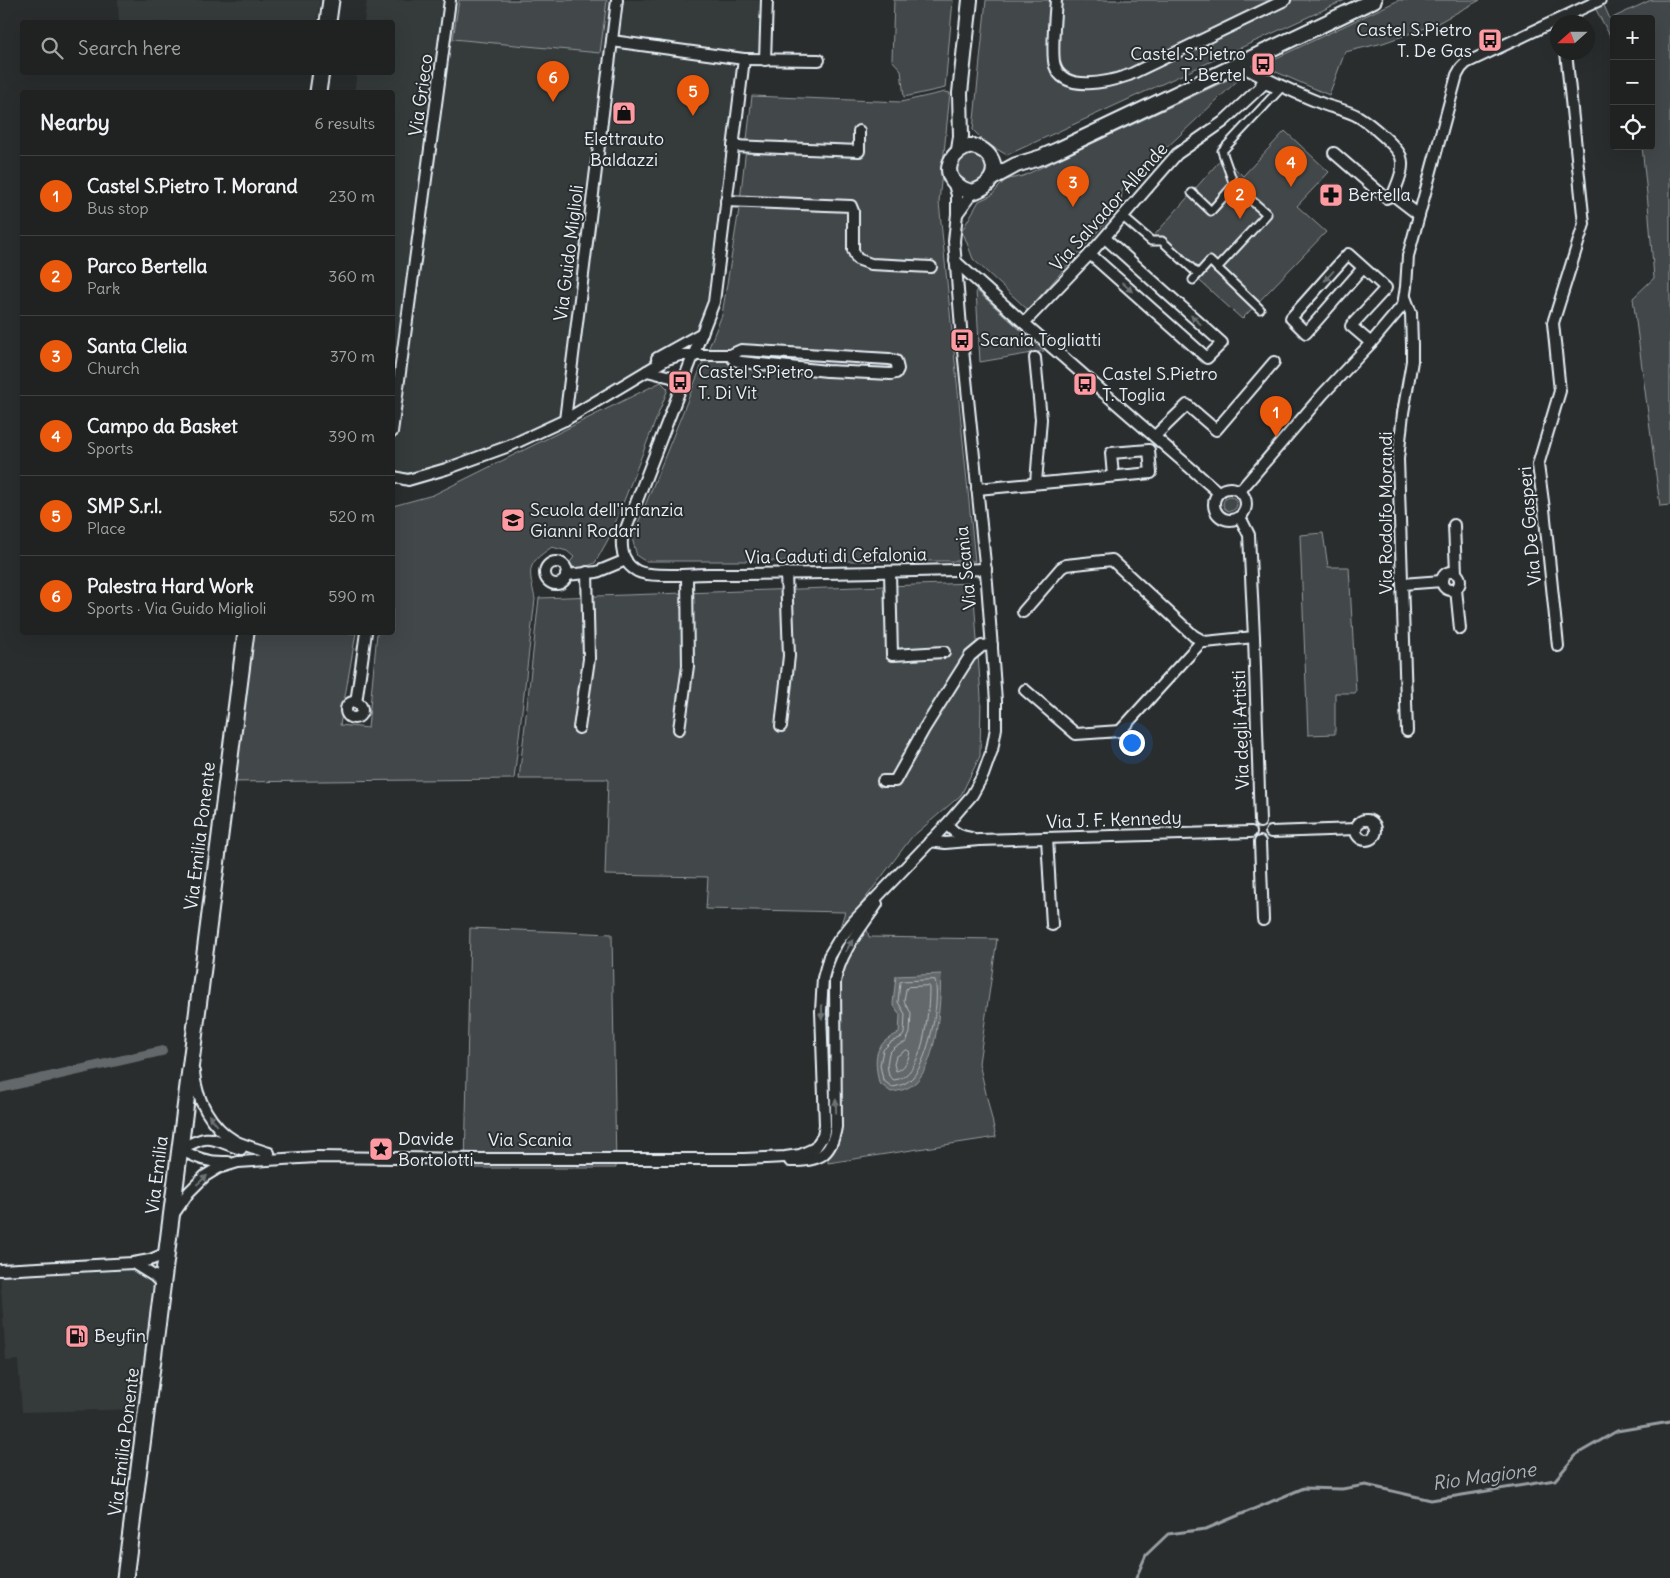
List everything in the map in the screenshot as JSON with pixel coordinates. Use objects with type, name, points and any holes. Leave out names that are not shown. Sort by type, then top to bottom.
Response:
[{"type":"main road","points":[[328,20],[331,0]]},
{"type":"main road","name":"Via Scania","points":[[952,178],[951,160],[959,150],[961,136],[961,84],[970,0]]},
{"type":"main road","points":[[952,178],[960,187],[974,192],[984,188],[992,178],[1016,165],[1042,157],[1374,0]]},
{"type":"main road","points":[[318,90],[321,75]]},
{"type":"main road","points":[[960,117],[993,163],[992,178]]},
{"type":"main road","points":[[959,150],[972,146],[1016,165]]},
{"type":"main road","name":"Via Emilia Ponente","points":[[192,1045],[246,635]]},
{"type":"main road","name":"Via Emilia","points":[[160,1311],[192,1045]]},
{"type":"main road","name":"Via Emilia Ponente","points":[[125,1578],[160,1311]]},
{"type":"street","name":"Via Grieco","points":[[395,410],[450,0]]},
{"type":"street","name":"Via Guido Miglioli","points":[[565,420],[617,0]]},
{"type":"street","points":[[765,60],[767,0]]},
{"type":"street","points":[[1056,0],[1054,65],[1062,77],[1085,83],[1109,82],[1128,75],[1285,0]]},
{"type":"street","points":[[1572,15],[1600,0]]},
{"type":"street","points":[[1240,491],[1323,394],[1371,343],[1403,305],[1408,256],[1456,75],[1466,63],[1550,26]]},
{"type":"street","points":[[612,41],[744,59],[819,60]]},
{"type":"street","points":[[1253,58],[1263,81],[1325,105],[1340,108],[1360,118],[1395,148],[1401,158],[1402,168],[1394,195]]},
{"type":"street","points":[[566,575],[597,572],[626,560],[622,548],[622,539],[714,302],[744,59]]},
{"type":"street","name":"Via De Gasperi","points":[[1558,646],[1538,465],[1560,391],[1552,323],[1584,224],[1567,60]]},
{"type":"street","points":[[1217,268],[1267,214],[1234,185],[1222,151],[1279,90],[1239,65]]},
{"type":"street","name":"Via Salvador Allende","points":[[1024,323],[1105,238],[1177,154],[1223,122],[1263,81]]},
{"type":"street","points":[[733,146],[859,152],[859,131]]},
{"type":"street","points":[[1334,153],[1386,198],[1394,195]]},
{"type":"street","name":"Via Scania","points":[[180,1149],[202,1139],[214,1138],[241,1149],[316,1157],[744,1159],[782,1162],[814,1159],[830,1148],[836,1127],[836,972],[846,950],[891,882],[972,795],[983,775],[992,750],[996,728],[996,701],[986,569],[962,340],[954,241],[957,195],[952,178]]},
{"type":"street","points":[[1192,193],[1211,211],[1234,185]]},
{"type":"street","points":[[957,214],[974,192]]},
{"type":"street","points":[[1394,195],[1419,215]]},
{"type":"street","points":[[726,201],[851,206],[853,211],[853,250],[857,259],[871,264],[931,267]]},
{"type":"street","points":[[1123,217],[1151,241],[1162,241],[1196,277],[1210,261],[1260,309]]},
{"type":"street","points":[[1090,254],[1207,358],[1222,343],[1105,238]]},
{"type":"street","points":[[1363,268],[1306,333],[1291,318],[1348,254],[1386,288],[1352,326],[1371,343]]},
{"type":"street","points":[[956,261],[1024,323],[1218,492]]},
{"type":"street","name":"Via Rodolfo Morandi","points":[[1405,297],[1410,313],[1412,345],[1398,459],[1407,731]]},
{"type":"street","points":[[647,371],[657,358],[702,334]]},
{"type":"street","points":[[395,477],[408,480],[446,469],[509,446],[565,420],[668,359],[680,355],[730,355],[742,350],[882,358],[896,361],[898,369],[896,373],[891,374],[828,370],[741,362],[734,360],[730,355]]},
{"type":"street","points":[[1036,358],[1041,419],[1036,484]]},
{"type":"street","points":[[1155,436],[1187,405],[1216,430],[1274,362]]},
{"type":"street","points":[[647,371],[682,382]]},
{"type":"street","points":[[977,489],[1113,476]]},
{"type":"street","points":[[1226,488],[1240,491],[1246,503],[1240,516],[1232,520],[1226,520],[1218,515],[1214,504],[1218,492],[1226,488]]},
{"type":"street","name":"Via degli Artisti","points":[[1240,516],[1249,535],[1260,822]]},
{"type":"street","points":[[1442,581],[1447,589],[1456,589],[1460,585],[1461,580],[1456,573],[1454,525]]},
{"type":"street","name":"Via Caduti di Cefalonia","points":[[626,560],[637,572],[646,574],[890,572],[986,569]]},
{"type":"street","points":[[1023,612],[1066,565],[1112,560],[1194,636],[1202,641],[1254,637]]},
{"type":"street","points":[[579,728],[589,659],[587,572]]},
{"type":"street","points":[[890,572],[892,655],[944,652]]},
{"type":"street","points":[[1442,581],[1448,572],[1456,573]]},
{"type":"street","points":[[780,726],[789,656],[786,573]]},
{"type":"street","points":[[679,729],[688,666],[687,574]]},
{"type":"street","points":[[1402,584],[1442,581]]},
{"type":"street","points":[[1456,589],[1460,629]]},
{"type":"street","points":[[356,703],[366,635]]},
{"type":"street","points":[[1026,690],[1076,734],[1120,732],[1202,641]]},
{"type":"street","points":[[883,781],[896,781],[924,729],[970,656],[982,646],[992,645]]},
{"type":"street","points":[[1260,822],[1267,825],[1271,832],[1268,839],[1260,842],[1253,839],[1251,832],[1254,825],[1260,822]]},
{"type":"street","points":[[946,824],[954,833],[962,837],[979,840]]},
{"type":"street","points":[[1271,832],[1356,829]]},
{"type":"street","name":"Via J. F. Kennedy","points":[[979,840],[1251,832]]},
{"type":"street","points":[[1048,838],[1052,925]]},
{"type":"street","points":[[930,841],[945,843],[979,840]]},
{"type":"street","points":[[1260,842],[1263,920]]},
{"type":"street","name":"Via Scania","points":[[192,1045],[196,1091],[204,1109],[215,1124],[234,1140],[269,1153]]},
{"type":"street","name":"Via Scania","points":[[180,1149],[211,1162],[316,1157]]},
{"type":"street","name":"Via Scania","points":[[171,1218],[190,1192],[205,1176],[218,1168],[238,1162]]},
{"type":"street","points":[[0,1270],[133,1263],[150,1260],[167,1253]]},
{"type":"street","points":[[133,1263],[154,1276],[163,1285]]},
{"type":"shaded area","points":[[118,0],[320,0],[317,20],[119,20]]},
{"type":"shaded area","points":[[367,0],[767,0],[764,59],[740,57],[703,328],[576,413],[494,452],[421,473],[395,477],[395,90],[354,90],[357,75],[395,75],[395,20],[364,20]]},
{"type":"shaded area","points":[[459,0],[607,0],[600,53],[453,39]]},
{"type":"shaded area","points":[[894,0],[953,0],[945,88],[904,97],[901,70],[892,60]]},
{"type":"shaded area","points":[[986,0],[1345,0],[1007,155],[986,143],[973,130]]},
{"type":"shaded area","points":[[1399,0],[1480,0],[1434,25],[1383,43],[1345,52],[1329,95],[1267,68],[1266,63]]},
{"type":"shaded area","points":[[1651,0],[1670,0],[1670,505],[1660,506],[1633,298],[1654,278],[1642,150],[1655,150],[1655,15],[1619,15]]},
{"type":"shaded area","points":[[1603,3],[1610,19],[1610,36],[1595,8]]},
{"type":"shaded area","points":[[1234,77],[1238,80],[1122,190],[1121,205],[1028,310],[973,259],[964,235],[960,234],[979,201],[992,195],[1005,180],[1023,176]]},
{"type":"shaded area","points":[[945,92],[950,93],[939,202],[975,561],[645,561],[637,556],[632,538],[722,315],[739,209],[752,96],[901,102]]},
{"type":"shaded area","points":[[1285,131],[1329,172],[1297,206],[1326,232],[1242,319],[1152,238],[1223,157],[1243,176]]},
{"type":"shaded area","points":[[966,153],[978,153],[989,166],[984,182],[968,187],[956,176],[955,165]]},
{"type":"shaded area","points":[[976,290],[1044,351],[980,362]]},
{"type":"shaded area","points":[[661,382],[668,389],[610,536],[595,563],[580,569],[568,565],[574,557],[567,551],[552,547],[537,558],[531,568],[531,581],[535,599],[514,779],[226,782],[245,635],[356,635],[340,725],[368,728],[377,635],[395,635],[395,505],[433,495]]},
{"type":"shaded area","points":[[1227,497],[1233,497],[1237,504],[1233,511],[1227,511],[1223,507],[1223,501]]},
{"type":"shaded area","points":[[1323,533],[1328,567],[1349,567],[1356,693],[1335,693],[1335,734],[1308,735],[1300,535]]},
{"type":"shaded area","points":[[973,583],[981,697],[980,756],[961,795],[911,838],[855,912],[862,912],[869,937],[997,939],[979,1063],[996,1137],[828,1163],[826,970],[845,912],[706,909],[708,877],[605,875],[608,779],[519,779],[539,598]]},
{"type":"shaded area","points":[[470,928],[612,934],[616,1168],[465,1168]]},
{"type":"shaded area","name":"Beyfin","points":[[125,1266],[138,1269],[150,1277],[154,1285],[143,1409],[22,1412],[18,1360],[6,1361],[0,1272]]},
{"type":"water","points":[[941,974],[936,1031],[929,1060],[916,1082],[904,1089],[891,1092],[879,1083],[876,1059],[877,1053],[884,1042],[899,1033],[900,1015],[893,1004],[896,976]]},
{"type":"waterway","points":[[0,1088],[162,1051]]},
{"type":"waterway","name":"Rio Magione","points":[[1136,1578],[1146,1555],[1168,1534],[1206,1529],[1304,1488],[1342,1489],[1366,1485],[1431,1500],[1555,1480],[1577,1454],[1617,1431],[1670,1422]]},
{"type":"place","name":"Castel S.Pietro T. De Gas","points":[[1490,40]]},
{"type":"place","name":"Castel S.Pietro T. Bertel","points":[[1263,64]]},
{"type":"place","name":"Palestra Hard Work","points":[[553,102]]},
{"type":"place","name":"Elettrauto Baldazzi","points":[[624,113]]},
{"type":"place","name":"SMP S.r.l.","points":[[693,116]]},
{"type":"place","name":"Campo da Basket","points":[[1291,187]]},
{"type":"place","name":"Bertella","points":[[1331,195]]},
{"type":"place","name":"Santa Clelia","points":[[1073,207]]},
{"type":"place","name":"Parco Bertella","points":[[1240,219]]},
{"type":"place","name":"Scania Togliatti","points":[[962,340]]},
{"type":"place","name":"Castel S.Pietro T. Di Vit","points":[[680,382]]},
{"type":"place","name":"Castel S.Pietro T. Toglia","points":[[1085,384]]},
{"type":"place","name":"Castel S.Pietro T. Morand","points":[[1276,437]]},
{"type":"place","name":"Scuola dell'infanzia Gianni Rodari","points":[[513,520]]},
{"type":"place","name":"Davide Bortolotti","points":[[381,1149]]},
{"type":"place","name":"Beyfin","points":[[77,1336]]}]
